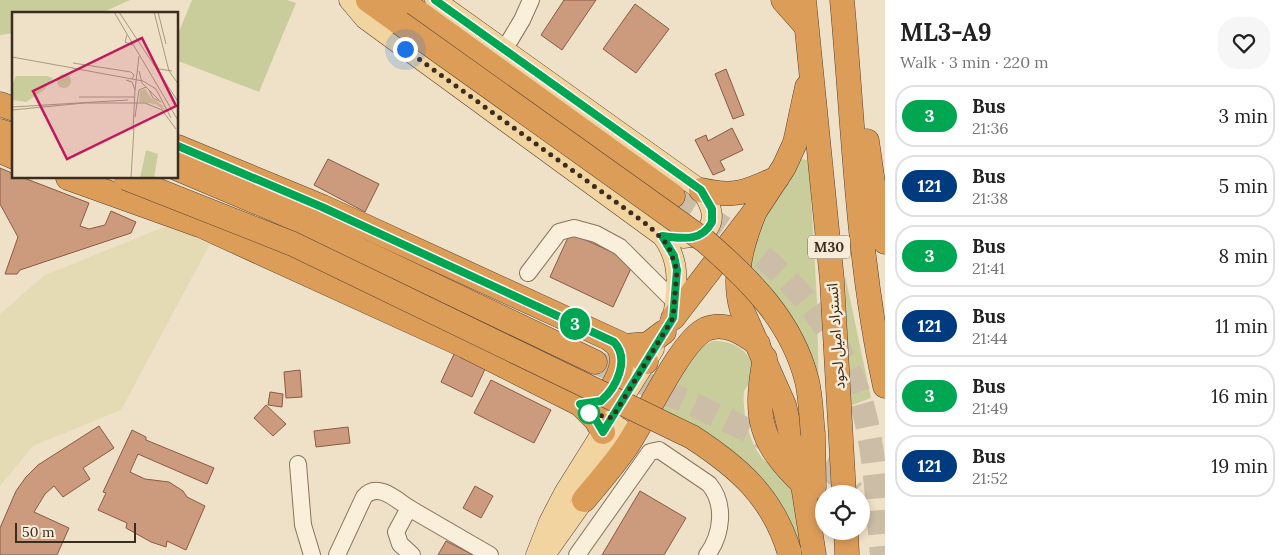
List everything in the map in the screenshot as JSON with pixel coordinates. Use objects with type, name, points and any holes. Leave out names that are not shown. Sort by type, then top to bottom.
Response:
[{"type":"highway","points":[[368,0],[401,12],[673,196]]},
{"type":"highway","points":[[783,0],[806,26]]},
{"type":"highway","name":"اتستراد اميل لحود","points":[[804,0],[812,64],[833,300],[843,485]]},
{"type":"highway","name":"M30","points":[[842,0],[856,192],[868,299],[885,386]]},
{"type":"highway","points":[[401,12],[705,241],[742,272],[777,317],[796,350],[807,382],[813,434],[815,555]]},
{"type":"highway","points":[[617,343],[648,344],[755,211],[777,178],[795,143],[812,64]]},
{"type":"highway","points":[[848,70],[863,111],[877,212],[885,242]]},
{"type":"highway","points":[[0,104],[12,108]]},
{"type":"highway","points":[[0,131],[12,135]]},
{"type":"highway","points":[[179,146],[322,207],[635,351],[646,362]]},
{"type":"highway","points":[[0,151],[12,156]]},
{"type":"highway","points":[[179,169],[280,212],[595,362]]},
{"type":"highway","points":[[701,190],[731,195],[742,194],[777,178]]},
{"type":"highway","points":[[71,179],[202,226],[548,386],[580,404],[596,420],[603,432]]},
{"type":"highway","points":[[129,179],[293,244],[692,437],[718,454],[757,490],[772,509],[789,553]]},
{"type":"highway","points":[[755,211],[742,247],[737,286],[742,310],[761,351],[758,399],[763,429],[767,441],[780,460],[803,485],[815,555]]},
{"type":"highway","points":[[584,500],[617,461],[682,353],[698,334],[711,328],[729,328],[745,334],[761,351]]},
{"type":"highway","points":[[580,404],[601,401],[617,376],[622,363],[622,355],[617,343]]},
{"type":"highway","points":[[846,540],[847,555]]},
{"type":"main road","points":[[349,0],[365,19],[662,236],[674,256],[677,270],[671,317],[646,362],[560,500],[536,555]]},
{"type":"main road","points":[[435,0],[701,190],[712,209],[712,222],[705,232],[694,238],[662,236]]},
{"type":"main road","points":[[545,555],[584,500],[597,470],[651,377],[651,369],[646,362]]},
{"type":"lane","points":[[504,50],[522,20],[531,0]]},
{"type":"lane","points":[[528,273],[558,232],[574,228],[596,234],[620,247],[671,317]]},
{"type":"lane","points":[[577,555],[650,452],[659,450],[709,484],[715,492],[721,515],[713,547],[707,555]]},
{"type":"lane","points":[[298,464],[304,525],[312,555]]},
{"type":"lane","points":[[337,555],[364,497],[369,492],[375,490],[384,492],[490,555]]},
{"type":"lane","points":[[409,508],[396,532],[400,544],[412,555]]},
{"type":"shaded area","points":[[169,225],[210,244],[121,410],[33,446],[0,486],[0,314],[45,275]]},
{"type":"green space","points":[[0,0],[130,0],[103,12],[12,12],[12,33],[0,35]]},
{"type":"green space","points":[[192,0],[287,0],[296,3],[259,92],[179,61],[179,32]]},
{"type":"green space","points":[[799,158],[809,161],[817,302],[819,406],[747,265],[756,219]]},
{"type":"green space","points":[[845,275],[871,398],[850,406]]},
{"type":"green space","points":[[712,341],[735,345],[750,358],[756,373],[744,391],[745,418],[754,445],[759,453],[785,479],[793,493],[805,555],[801,555],[795,537],[661,409],[694,351]]},
{"type":"building","points":[[564,0],[596,0],[562,50],[541,35]]},
{"type":"building","points":[[635,4],[669,29],[636,73],[603,49]]},
{"type":"building","points":[[726,69],[744,115],[733,119],[715,74]]},
{"type":"building","points":[[732,128],[743,150],[720,161],[725,170],[713,175],[695,140],[706,135],[708,141]]},
{"type":"building","points":[[328,159],[379,184],[365,212],[314,185]]},
{"type":"building","points":[[0,168],[12,173],[12,179],[27,179],[89,203],[80,226],[89,229],[105,225],[111,211],[136,222],[131,233],[20,270],[17,274],[5,274],[18,237],[0,204]]},
{"type":"building","points":[[570,233],[634,262],[613,307],[550,277]]},
{"type":"building","points":[[455,352],[486,367],[472,397],[441,382]]},
{"type":"building","points":[[300,370],[302,397],[286,398],[284,372]]},
{"type":"building","points":[[491,380],[551,410],[534,443],[474,413]]},
{"type":"building","points":[[270,392],[283,394],[282,407],[268,405]]},
{"type":"building","points":[[266,405],[286,424],[273,436],[254,418]]},
{"type":"building","points":[[99,426],[114,448],[83,468],[90,479],[63,497],[54,486],[45,494],[34,512],[69,528],[57,555],[0,555],[0,528],[16,491],[26,477],[38,465]]},
{"type":"building","points":[[348,427],[350,443],[316,447],[314,431]]},
{"type":"building","points":[[132,430],[146,437],[146,440],[214,468],[207,484],[138,454],[130,472],[145,479],[169,482],[183,491],[187,497],[205,506],[186,550],[167,541],[166,547],[151,542],[126,528],[127,523],[98,510],[106,493],[103,492]]},
{"type":"building","points":[[475,486],[493,496],[481,518],[463,508]]},
{"type":"building","points":[[640,491],[686,518],[664,555],[602,555]]},
{"type":"building","points":[[446,541],[473,555],[438,555]]},
{"type":"tunnel","points":[[673,196],[735,236],[773,266],[806,302],[835,342],[856,386],[871,444],[882,555]]},
{"type":"tunnel","points":[[595,362],[701,408],[825,467],[840,477],[847,485]]},
{"type":"bus line","name":"3","points":[[179,146],[322,207],[614,342],[618,346],[623,360],[611,389],[606,397],[599,402],[580,404],[596,420],[603,432],[673,318],[678,283],[677,270],[674,256],[662,236],[688,239],[700,236],[712,222],[713,216],[710,203],[701,190],[435,0]]},
{"type":"route","points":[[405,49],[434,68],[662,236],[674,256],[678,283],[673,318],[612,418],[589,413]]}]
